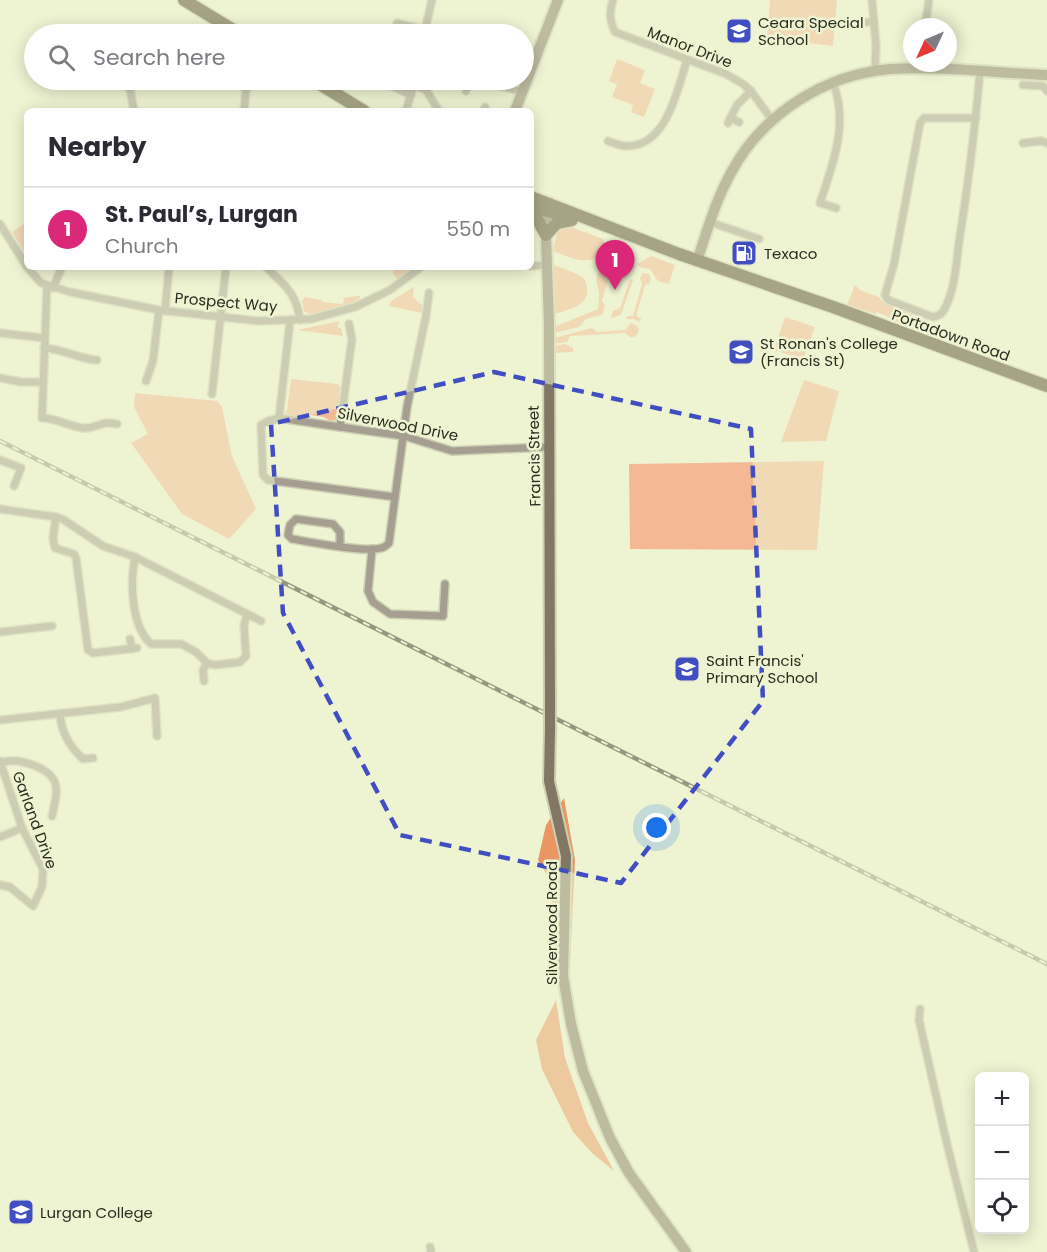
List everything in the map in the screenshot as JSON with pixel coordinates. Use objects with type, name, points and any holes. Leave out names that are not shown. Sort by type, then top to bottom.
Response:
[{"type":"highway","points":[[184,0],[224,24]]},
{"type":"highway","points":[[329,90],[359,108]]},
{"type":"highway","points":[[534,199],[574,219],[597,224]]},
{"type":"highway","points":[[534,207],[548,207],[597,224]]},
{"type":"highway","points":[[534,213],[546,235],[557,223],[574,219]]},
{"type":"highway","name":"Portadown Road","points":[[597,224],[1047,386]]},
{"type":"main road","points":[[534,63],[558,0]]},
{"type":"main road","points":[[697,261],[723,190],[744,151],[772,120],[804,96],[833,83],[874,71],[903,68]]},
{"type":"main road","points":[[957,70],[1047,75]]},
{"type":"main road","points":[[516,108],[523,92]]},
{"type":"main road","name":"Francis Street","points":[[548,207],[546,235],[550,710]]},
{"type":"main road","name":"Silverwood Road","points":[[550,710],[549,781],[566,856],[562,961],[571,1024],[583,1071],[610,1138],[629,1173],[686,1252]]},
{"type":"street","points":[[426,24],[432,0]]},
{"type":"street","name":"Manor Drive","points":[[613,0],[610,6],[610,20],[615,32],[726,74],[751,91],[772,120]]},
{"type":"street","points":[[872,0],[874,71]]},
{"type":"street","points":[[926,18],[929,0]]},
{"type":"street","points":[[843,23],[874,22]]},
{"type":"street","points":[[608,141],[625,146],[638,144],[651,138],[658,131],[674,99],[687,60]]},
{"type":"street","points":[[976,118],[924,118],[920,123],[894,264],[885,295],[888,300],[933,317],[940,315],[943,311],[952,290],[965,210],[976,118],[980,72]]},
{"type":"street","points":[[833,83],[839,98],[840,126],[835,158],[820,203],[836,208]]},
{"type":"street","points":[[1023,85],[1043,86],[1047,91]]},
{"type":"street","points":[[130,90],[133,108]]},
{"type":"street","points":[[244,108],[246,90]]},
{"type":"street","points":[[401,90],[411,95]]},
{"type":"street","points":[[407,108],[412,90]]},
{"type":"street","points":[[426,90],[437,108]]},
{"type":"street","points":[[516,90],[523,92]]},
{"type":"street","points":[[739,122],[729,121],[737,105],[751,91]]},
{"type":"street","points":[[1028,145],[1041,141],[1047,142]]},
{"type":"street","points":[[710,222],[759,239]]},
{"type":"street","points":[[0,224],[24,262]]},
{"type":"street","points":[[534,266],[547,265]]},
{"type":"street","points":[[29,270],[36,280],[50,287]]},
{"type":"street","points":[[60,270],[50,287],[44,338],[42,418],[53,418],[83,428],[94,427],[106,421],[117,424]]},
{"type":"street","points":[[146,381],[153,361],[169,270]]},
{"type":"street","points":[[212,393],[226,270]]},
{"type":"street","points":[[269,270],[291,292],[298,303],[300,320]]},
{"type":"street","name":"Prospect Way","points":[[50,287],[162,310],[259,321],[290,321],[338,313],[355,307],[390,290],[417,270]]},
{"type":"street","points":[[339,546],[340,532],[333,524],[296,519],[290,525],[288,535],[292,539],[339,546],[372,549],[382,548],[389,543],[404,436],[429,293]]},
{"type":"street","points":[[290,321],[279,418],[268,420],[261,425],[260,429],[263,475],[271,481],[395,497]]},
{"type":"street","points":[[340,427],[352,339],[349,324]]},
{"type":"street","points":[[0,333],[44,338]]},
{"type":"street","points":[[44,348],[97,360]]},
{"type":"street","points":[[1,381],[43,382]]},
{"type":"street","name":"Silverwood Drive","points":[[279,418],[404,436],[452,451],[548,447]]},
{"type":"street","points":[[0,460],[21,468],[14,486]]},
{"type":"street","points":[[0,509],[56,517],[84,532],[103,546],[135,557],[261,621]]},
{"type":"street","points":[[56,517],[54,548],[74,554],[76,558],[88,650],[93,653],[134,648],[130,639]]},
{"type":"street","points":[[372,549],[368,591],[373,602],[390,614],[443,615],[445,584]]},
{"type":"street","points":[[135,557],[132,591],[138,627],[143,637],[151,644],[188,646],[207,663],[215,665],[240,662],[246,656],[244,625],[247,615]]},
{"type":"street","points":[[0,632],[52,626]]},
{"type":"street","points":[[204,681],[203,670],[207,663]]},
{"type":"street","points":[[0,720],[121,707],[155,698],[158,736]]},
{"type":"street","points":[[60,714],[66,736],[76,752],[83,759],[93,758]]},
{"type":"street","points":[[0,762],[11,759],[22,761],[50,772],[57,794],[52,816]]},
{"type":"street","name":"Garland Drive","points":[[0,762],[3,785],[43,869],[42,887],[33,906],[10,887],[0,885]]},
{"type":"street","points":[[0,837],[22,828]]},
{"type":"street","points":[[920,1009],[919,1020],[974,1252]]},
{"type":"highlighted area","points":[[494,372],[751,429],[763,701],[621,883],[400,835],[283,613],[271,424]]},
{"type":"shaded area","points":[[770,0],[837,0],[833,46],[767,38]]},
{"type":"shaded area","points":[[617,59],[645,70],[640,83],[655,89],[644,117],[631,112],[633,105],[612,97],[617,84],[609,81]]},
{"type":"shaded area","points":[[24,224],[24,251],[12,232]]},
{"type":"shaded area","points":[[566,225],[603,239],[607,251],[594,259],[581,260],[553,251],[557,232]]},
{"type":"shaded area","points":[[651,256],[675,265],[669,284],[658,281],[650,269],[637,264]]},
{"type":"shaded area","points":[[611,261],[619,263],[613,268],[609,265],[606,268],[610,274],[602,300],[605,306],[602,315],[586,319],[579,327],[554,333],[554,327],[598,309],[599,294],[596,279],[600,266]]},
{"type":"shaded area","points":[[553,265],[582,277],[587,287],[582,303],[554,314]]},
{"type":"shaded area","points":[[394,270],[408,270],[397,279]]},
{"type":"shaded area","points":[[643,273],[649,274],[651,279],[649,284],[645,285],[636,316],[641,318],[640,322],[626,319],[627,316],[633,316]]},
{"type":"shaded area","points":[[630,279],[633,280],[621,315],[611,318],[613,311],[620,308]]},
{"type":"shaded area","points":[[855,285],[860,290],[879,297],[884,303],[913,313],[910,327],[877,312],[876,314],[847,305]]},
{"type":"shaded area","points":[[414,287],[413,297],[423,306],[422,313],[389,306],[391,301]]},
{"type":"shaded area","points":[[360,296],[359,301],[309,314],[304,311],[302,301],[305,297],[343,304],[344,298]]},
{"type":"shaded area","points":[[785,317],[815,327],[803,360],[774,350]]},
{"type":"shaded area","points":[[339,321],[338,328],[341,328],[343,336],[297,330]]},
{"type":"shaded area","points":[[631,323],[639,329],[633,337],[625,333],[570,336],[567,342],[554,344],[554,338],[592,328],[597,332],[625,330]]},
{"type":"shaded area","points":[[565,344],[573,348],[573,352],[554,353],[554,346]]},
{"type":"shaded area","points":[[291,379],[338,384],[342,389],[336,420],[330,421],[324,417],[303,414],[300,417],[287,415],[285,411]]},
{"type":"shaded area","points":[[804,380],[839,391],[826,441],[781,442]]},
{"type":"shaded area","points":[[135,393],[217,401],[222,407],[232,456],[256,509],[229,539],[182,514],[131,443],[148,434],[134,407]]},
{"type":"shaded area","points":[[824,461],[817,550],[630,549],[629,464]]},
{"type":"shaded area","points":[[564,798],[575,860],[570,964],[553,942],[550,925],[553,886],[538,860],[546,825]]},
{"type":"shaded area","points":[[556,1000],[565,1058],[588,1123],[614,1171],[592,1153],[573,1132],[542,1069],[536,1040]]},
{"type":"railway","points":[[0,441],[1047,964]]},
{"type":"place","name":"Ceara Special School","points":[[739,31]]},
{"type":"place","name":"Texaco","points":[[744,253]]},
{"type":"place","name":"St. Paul’s, Lurgan","points":[[615,290]]},
{"type":"place","name":"St Ronan's College (Francis St)","points":[[741,352]]},
{"type":"place","name":"Saint Francis' Primary School","points":[[687,669]]},
{"type":"place","name":"Lurgan College","points":[[21,1212]]}]
